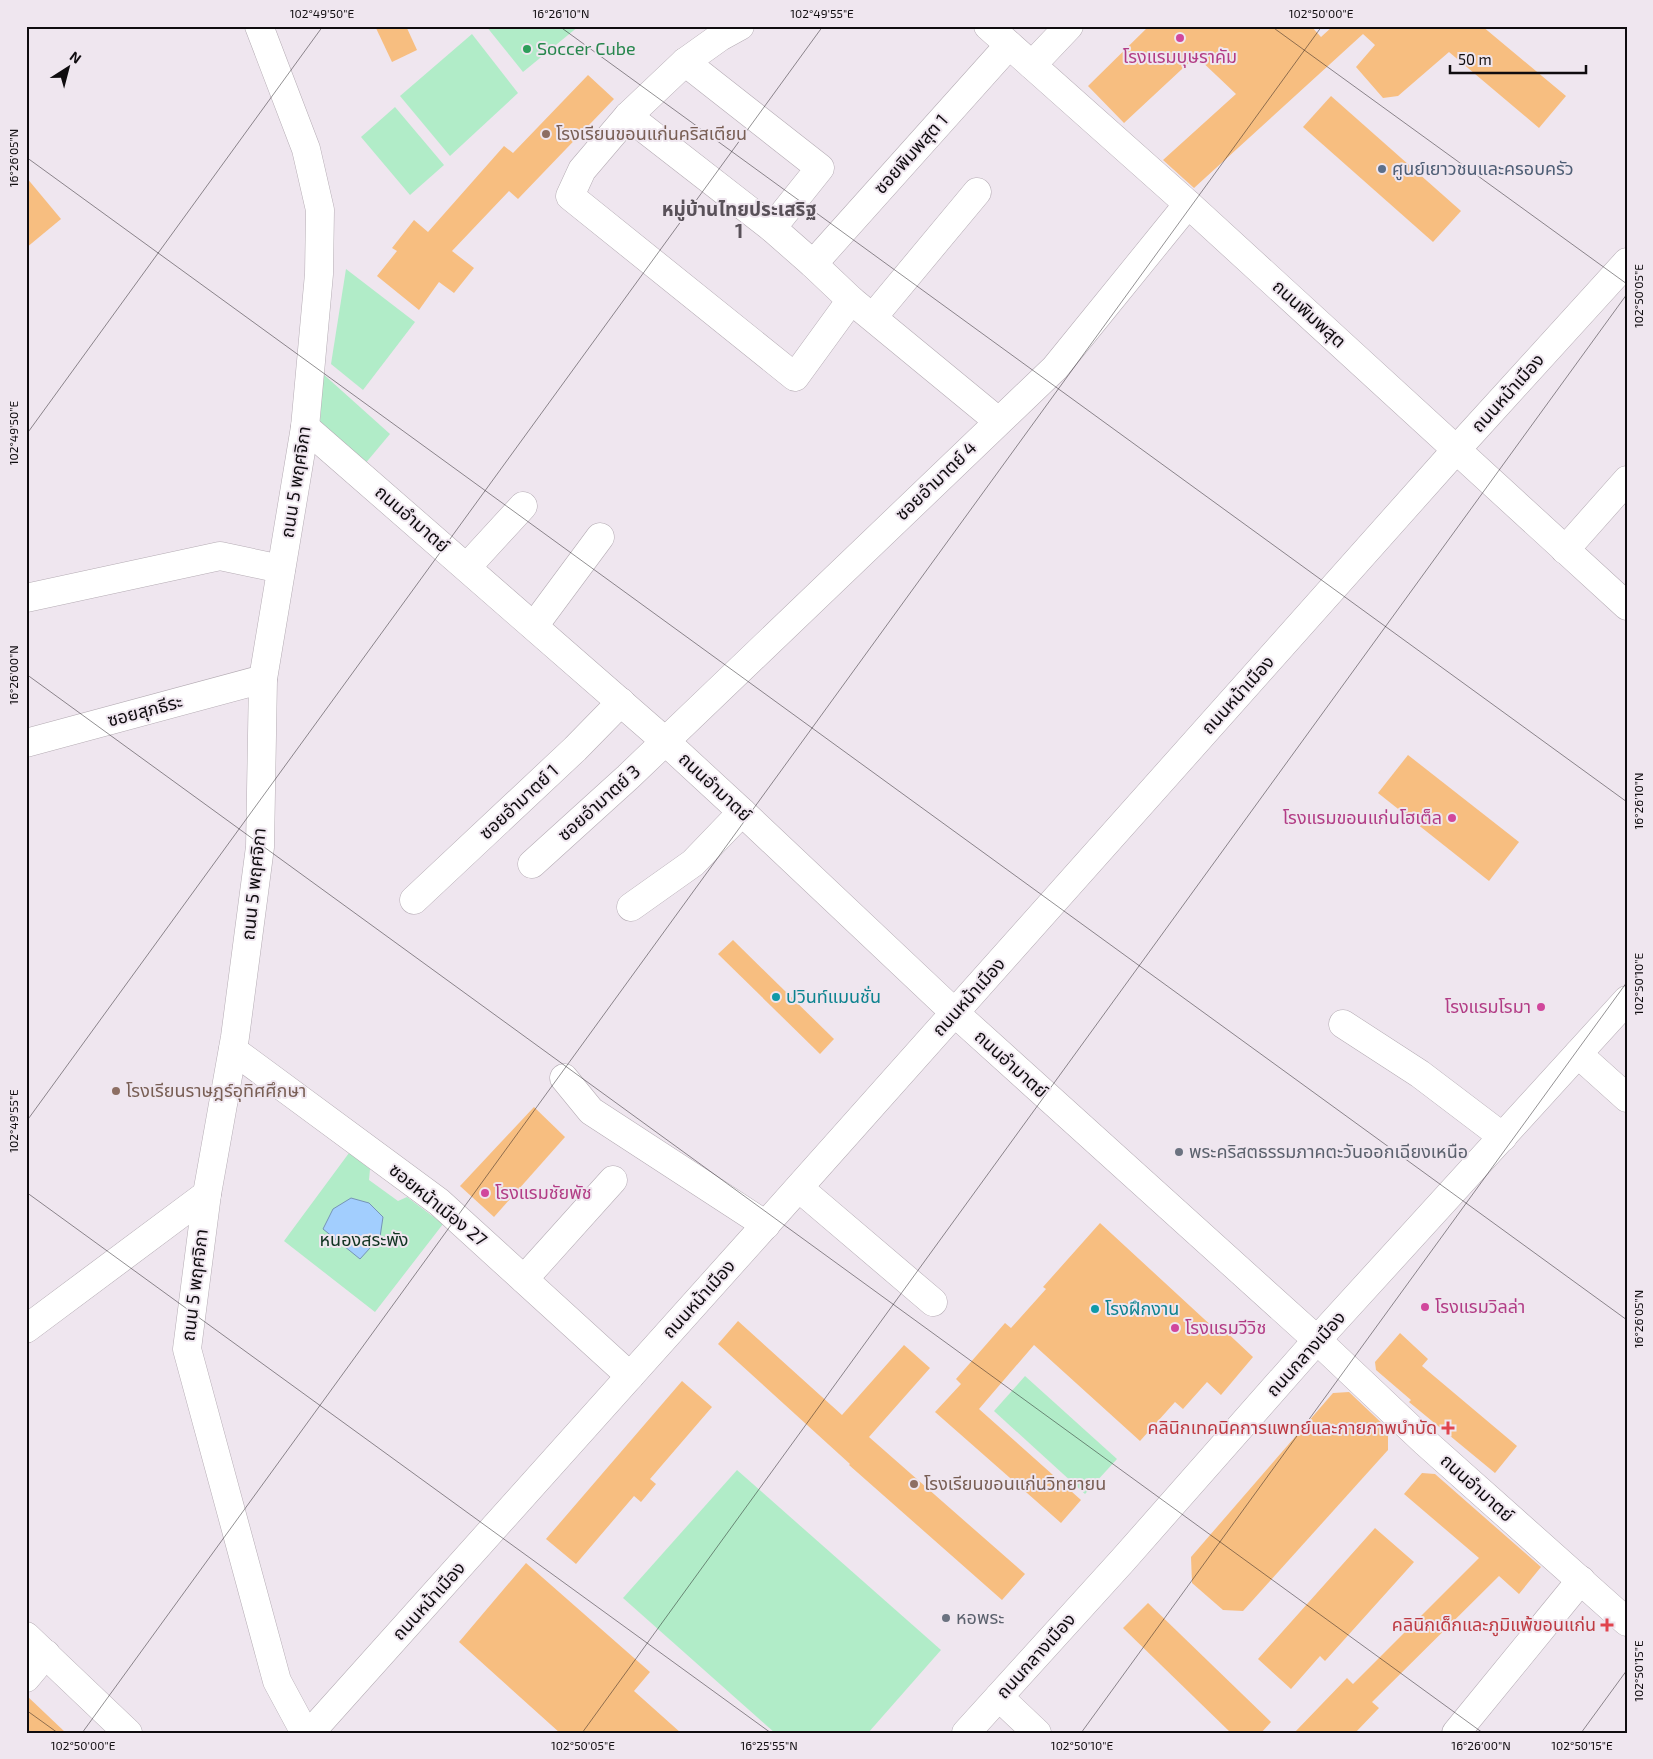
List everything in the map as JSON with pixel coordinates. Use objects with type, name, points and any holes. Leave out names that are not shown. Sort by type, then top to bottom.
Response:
[{"type":"street","name":"ถนน 5 พฤศจิกา","points":[[259,26],[306,149],[320,210],[319,274],[305,427],[263,679],[260,847],[233,1050],[207,1194],[187,1349],[278,1681],[304,1733]]},
{"type":"street","points":[[740,26],[720,37],[685,62],[628,116],[582,170],[570,196],[795,377],[851,300]]},
{"type":"street","name":"ถนนพิมพสุต","points":[[988,26],[1188,204],[1627,606]]},
{"type":"street","points":[[1032,65],[1069,26]]},
{"type":"street","name":"ซอยพิมพสุต 1","points":[[813,264],[1009,45]]},
{"type":"street","points":[[685,62],[820,168],[772,228]]},
{"type":"street","points":[[628,116],[772,228],[851,300],[998,421]]},
{"type":"street","points":[[873,317],[977,192]]},
{"type":"street","name":"ซอยอำมาตย์ 4","points":[[665,741],[1054,368],[1188,204]]},
{"type":"street","name":"ถนนหน้าเมือง","points":[[310,1733],[766,1225],[1456,450],[1627,262]]},
{"type":"street","name":"ถนนอำมาตย์","points":[[305,427],[622,702],[955,1012],[1317,1340],[1425,1442],[1627,1622]]},
{"type":"street","points":[[1565,550],[1627,480]]},
{"type":"street","points":[[467,567],[523,506]]},
{"type":"street","points":[[534,626],[600,537]]},
{"type":"street","points":[[26,598],[220,556],[281,569]]},
{"type":"street","name":"ซอยสุภธีระ","points":[[26,743],[263,679]]},
{"type":"street","name":"ซอยอำมาตย์ 1","points":[[414,900],[575,749],[622,702]]},
{"type":"street","name":"ซอยอำมาตย์ 3","points":[[532,864],[628,778],[665,741]]},
{"type":"street","points":[[631,908],[693,863],[742,812]]},
{"type":"street","name":"ถนนกลางเมือง","points":[[966,1733],[1180,1496],[1317,1340],[1627,1000]]},
{"type":"street","points":[[1342,1024],[1420,1074],[1503,1137]]},
{"type":"street","name":"ซอยหน้าเมือง 27","points":[[233,1050],[439,1202],[630,1376]]},
{"type":"street","points":[[1578,1054],[1627,1098]]},
{"type":"street","points":[[564,1078],[591,1111],[766,1225]]},
{"type":"street","points":[[524,1279],[613,1180]]},
{"type":"street","points":[[799,1188],[933,1302]]},
{"type":"street","points":[[26,1329],[207,1194]]},
{"type":"street","points":[[1456,1733],[1581,1580]]},
{"type":"street","points":[[26,1636],[128,1733]]},
{"type":"street","points":[[26,1678],[46,1654]]},
{"type":"street","points":[[999,1697],[1037,1733]]},
{"type":"green space","name":"Soccer Cube","points":[[486,26],[579,26],[523,72]]},
{"type":"green space","points":[[472,34],[518,93],[450,156],[400,96]]},
{"type":"green space","points":[[395,107],[444,165],[410,195],[361,137]]},
{"type":"green space","points":[[346,269],[415,322],[363,390],[331,364]]},
{"type":"green space","points":[[322,373],[390,434],[364,465],[320,424]]},
{"type":"green space","name":"หนองสระพัง","points":[[349,1153],[370,1169],[369,1180],[398,1201],[407,1197],[443,1224],[375,1312],[284,1241]]},
{"type":"green space","points":[[1025,1376],[1117,1459],[1085,1494],[994,1411]]},
{"type":"green space","points":[[737,1470],[941,1650],[868,1733],[775,1733],[623,1598]]},
{"type":"water","points":[[351,1198],[369,1203],[383,1217],[380,1237],[360,1259],[323,1229],[333,1209]]},
{"type":"building","points":[[375,26],[406,26],[417,50],[392,62]]},
{"type":"building","points":[[1149,26],[1311,26],[1321,37],[1333,26],[1482,26],[1566,96],[1539,128],[1449,52],[1398,96],[1383,98],[1356,67],[1375,45],[1363,34],[1194,188],[1163,160],[1236,94],[1196,56],[1124,123],[1088,86]]},
{"type":"building","points":[[588,75],[614,99],[518,199],[509,191],[452,251],[474,268],[454,293],[439,282],[419,310],[377,276],[397,251],[392,248],[414,220],[428,232],[504,146],[513,153]]},
{"type":"building","name":"ศูนย์เยาวชนและครอบครัว","points":[[1331,96],[1461,211],[1433,242],[1303,127]]},
{"type":"building","points":[[26,177],[61,219],[26,248]]},
{"type":"building","points":[[1408,755],[1519,842],[1489,881],[1378,793]]},
{"type":"building","name":"ปวินท์แมนชั่น","points":[[733,940],[834,1039],[820,1054],[718,954]]},
{"type":"building","points":[[534,1107],[565,1137],[494,1217],[460,1186]]},
{"type":"building","points":[[1100,1223],[1216,1330],[1220,1326],[1253,1357],[1221,1395],[1207,1382],[1183,1409],[1175,1402],[1140,1441],[1034,1345],[979,1409],[1081,1500],[1061,1523],[935,1412],[961,1384],[956,1379],[1005,1323],[1011,1328],[1046,1289],[1043,1287]]},
{"type":"building","points":[[738,1321],[842,1415],[904,1345],[930,1368],[869,1437],[1025,1574],[1002,1600],[849,1465],[718,1344]]},
{"type":"building","points":[[1400,1333],[1428,1359],[1422,1366],[1517,1446],[1495,1473],[1409,1402],[1411,1400],[1376,1370],[1375,1362]]},
{"type":"building","points":[[682,1381],[712,1407],[650,1479],[656,1484],[641,1502],[634,1496],[576,1564],[546,1539]]},
{"type":"building","points":[[1349,1392],[1388,1429],[1388,1450],[1243,1611],[1223,1610],[1192,1583],[1191,1557],[1333,1393]]},
{"type":"building","points":[[1422,1473],[1435,1474],[1541,1567],[1519,1594],[1499,1576],[1372,1702],[1379,1708],[1355,1733],[1294,1733],[1347,1678],[1353,1684],[1479,1558],[1404,1494]]},
{"type":"building","points":[[1375,1528],[1414,1562],[1325,1661],[1320,1656],[1291,1689],[1258,1659]]},
{"type":"building","points":[[526,1563],[650,1672],[634,1691],[681,1733],[560,1733],[459,1642]]},
{"type":"building","points":[[1148,1603],[1271,1722],[1261,1733],[1231,1733],[1123,1628]]},
{"type":"building","points":[[26,1695],[66,1733],[26,1733]]},
{"type":"place","name":"โรงแรมบุษราคัม","points":[[1180,38]]},
{"type":"place","name":"Soccer Cube","points":[[527,49]]},
{"type":"place","name":"โรงเรียนขอนแก่นคริสเตียน","points":[[546,134]]},
{"type":"place","name":"ศูนย์เยาวชนและครอบครัว","points":[[1382,169]]},
{"type":"place","name":"โรงแรมขอนแก่นโฮเต็ล","points":[[1452,818]]},
{"type":"place","name":"ปวินท์แมนชั่น","points":[[776,997]]},
{"type":"place","name":"โรงแรมโรมา","points":[[1541,1007]]},
{"type":"place","name":"โรงเรียนราษฎร์อุทิศศึกษา","points":[[116,1091]]},
{"type":"place","name":"พระคริสตธรรมภาคตะวันออกเฉียงเหนือ","points":[[1179,1152]]},
{"type":"place","name":"โรงแรมชัยพัช","points":[[485,1193]]},
{"type":"place","name":"โรงแรมวิลล่า","points":[[1425,1307]]},
{"type":"place","name":"โรงฝึกงาน","points":[[1095,1309]]},
{"type":"place","name":"โรงแรมวีวิช","points":[[1175,1328]]},
{"type":"place","name":"คลินิกเทคนิคการแพทย์และกายภาพบำบัด","points":[[1448,1428]]},
{"type":"place","name":"โรงเรียนขอนแก่นวิทยายน","points":[[914,1484]]},
{"type":"place","name":"หอพระ","points":[[946,1618]]},
{"type":"place","name":"คลินิกเด็กและภูมิแพ้ขอนแก่น","points":[[1607,1625]]},
{"type":"district","name":"หมู่บ้านไทยประเสริฐ 1","points":[[739,220]]}]
